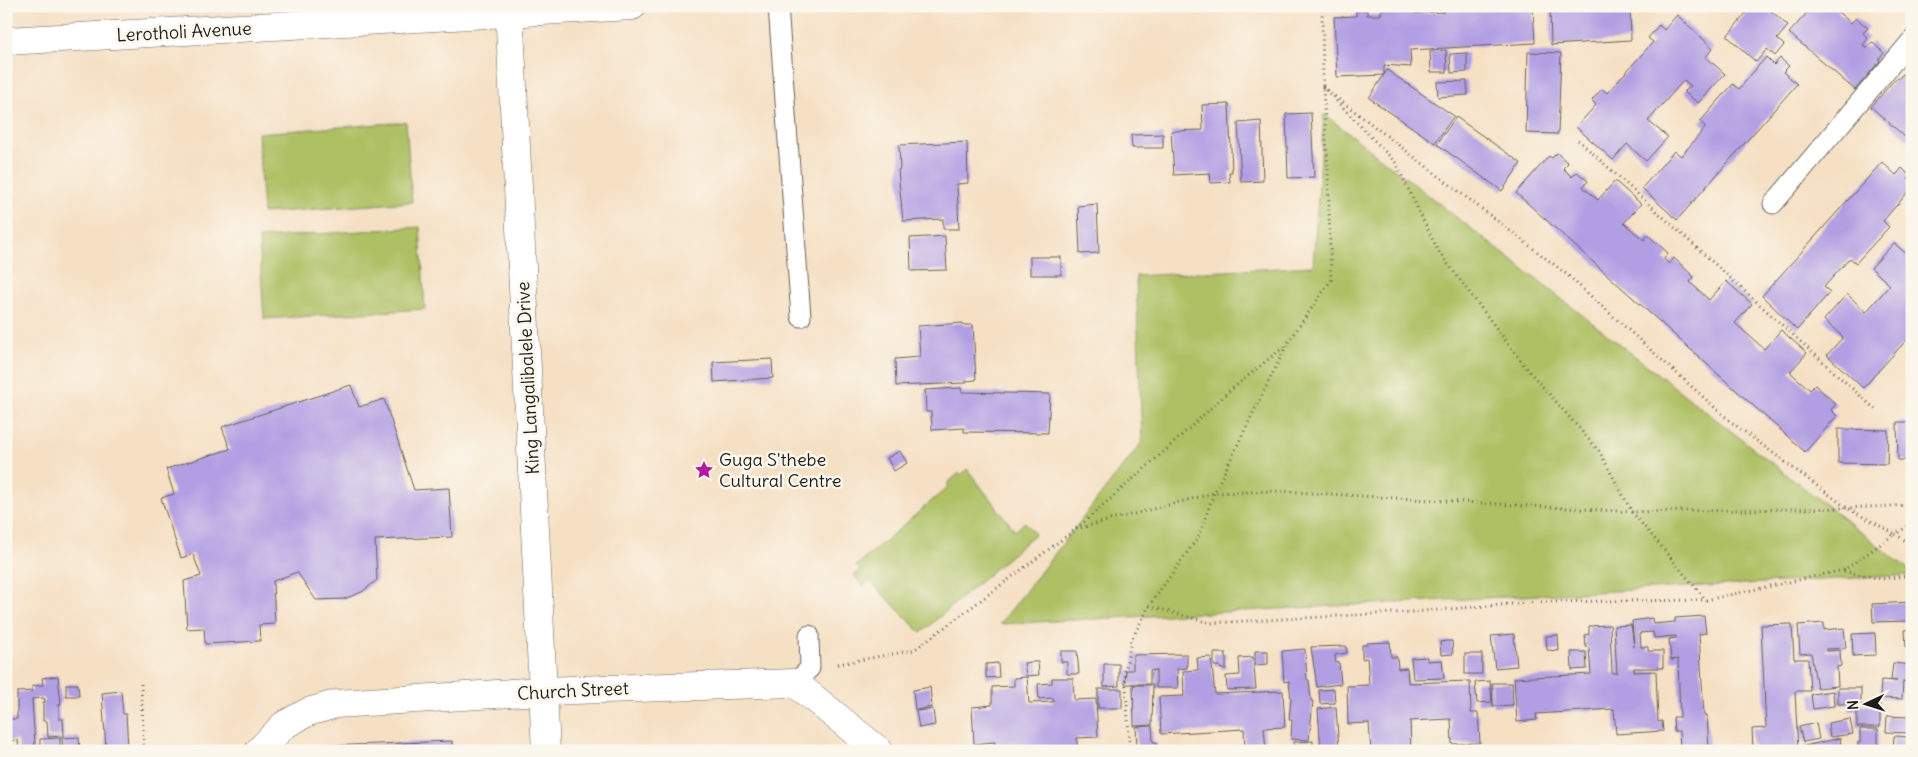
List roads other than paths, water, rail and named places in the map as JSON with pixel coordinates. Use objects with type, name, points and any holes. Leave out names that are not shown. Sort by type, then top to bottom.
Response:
[{"type":"street","name":"Lerotholi Avenue","points":[[6,41],[509,10],[632,6]]},
{"type":"street","name":"King Langalibalele Drive","points":[[509,10],[546,751]]},
{"type":"street","name":"Church Street","points":[[259,751],[284,725],[308,712],[336,704],[802,676]]},
{"type":"street","points":[[802,676],[879,751]]},
{"type":"lane","points":[[778,6],[801,317]]},
{"type":"lane","points":[[1773,204],[1912,40]]},
{"type":"lane","points":[[802,676],[809,635]]},
{"type":"place","name":"Guga S'thebe Cultural Centre","points":[[704,470]]}]
